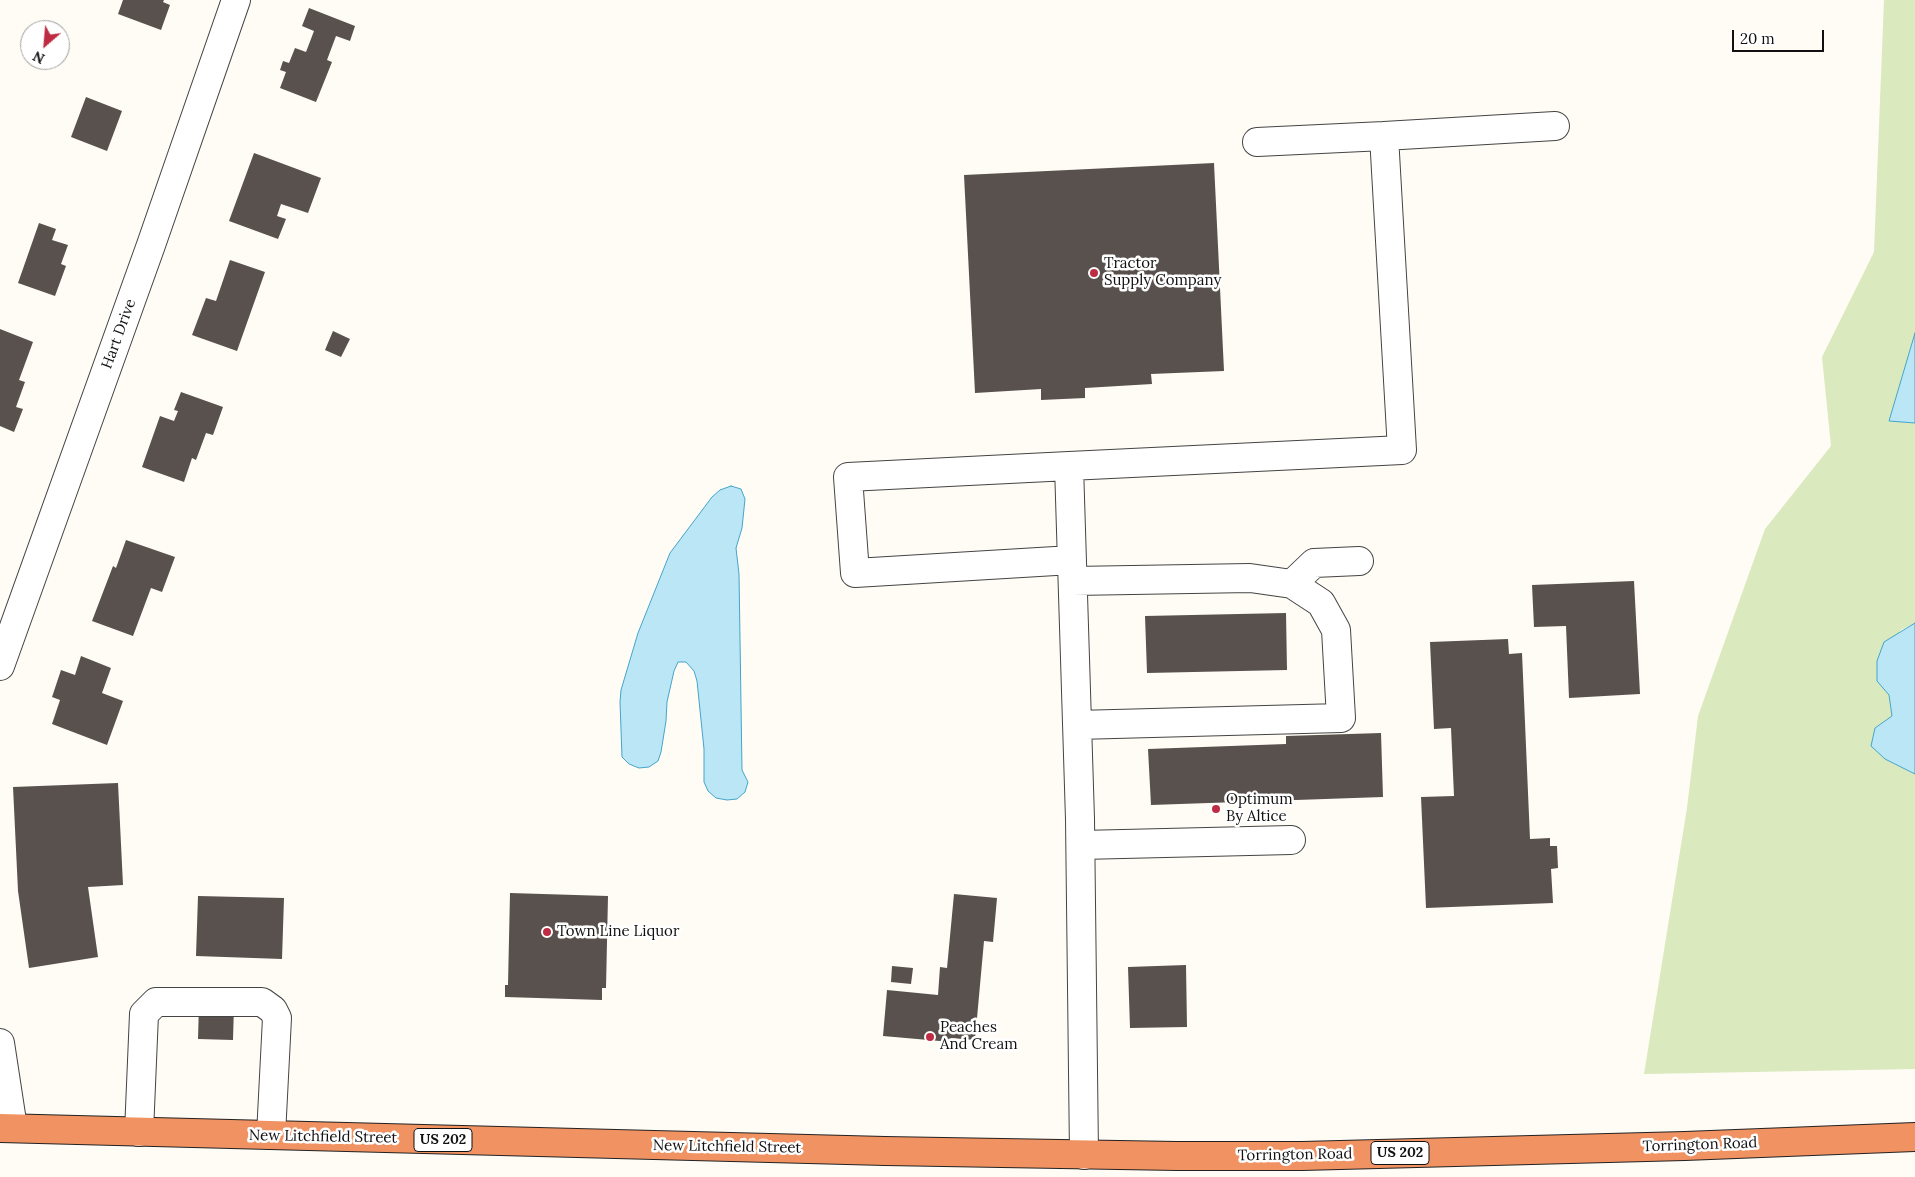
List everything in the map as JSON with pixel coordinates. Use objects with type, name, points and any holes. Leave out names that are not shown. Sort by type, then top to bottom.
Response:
[{"type":"highway","name":"New Litchfield Street","points":[[6,1128],[885,1151]]},
{"type":"highway","name":"Torrington Road","points":[[885,1151],[1084,1155],[1302,1156],[1685,1146],[1915,1137]]},
{"type":"street","name":"Hart Drive","points":[[0,666],[151,245],[236,0]]},
{"type":"street","points":[[1258,142],[1555,126]]},
{"type":"street","points":[[1077,725],[1341,718],[1336,630],[1321,603],[1292,584],[1250,578],[1072,570],[855,573],[848,477],[1402,450],[1384,136]]},
{"type":"street","points":[[1069,466],[1080,845],[1084,1155]]},
{"type":"street","points":[[1292,584],[1314,562],[1359,561]]},
{"type":"street","points":[[1080,845],[1291,840]]},
{"type":"street","points":[[139,1132],[144,1014],[156,1002],[262,1002],[278,1018],[270,1135]]},
{"type":"street","points":[[0,1043],[6,1128]]},
{"type":"green space","points":[[1884,0],[1915,0],[1915,333],[1889,421],[1915,423],[1915,623],[1901,630],[1877,680],[1889,695],[1892,716],[1875,728],[1885,759],[1915,774],[1915,1069],[1644,1074],[1687,808],[1698,716],[1765,529],[1831,446],[1822,357],[1874,252]]},
{"type":"water","points":[[1915,333],[1915,423],[1889,421]]},
{"type":"water","points":[[731,486],[741,489],[745,499],[742,528],[736,548],[739,574],[742,770],[748,782],[745,792],[737,799],[727,800],[716,798],[708,791],[704,782],[704,749],[697,681],[694,671],[686,662],[678,662],[674,671],[667,702],[661,752],[658,761],[649,767],[639,768],[629,764],[622,757],[620,702],[621,690],[638,633],[670,553],[712,497],[720,490]]},
{"type":"water","points":[[1915,623],[1915,774],[1885,759],[1871,746],[1875,728],[1892,716],[1889,695],[1877,681],[1877,661],[1884,642]]},
{"type":"building","points":[[123,0],[164,0],[163,2],[170,5],[161,30],[118,14]]},
{"type":"building","points":[[309,8],[355,26],[350,41],[336,36],[327,60],[332,62],[316,102],[280,88],[286,72],[280,70],[283,61],[289,63],[295,48],[306,52],[314,31],[302,26]]},
{"type":"building","points":[[86,97],[122,111],[107,151],[71,137]]},
{"type":"building","points":[[254,153],[321,178],[308,213],[281,204],[277,216],[286,219],[278,239],[229,221]]},
{"type":"building","name":"Tractor Supply Company","points":[[1214,163],[1224,371],[1151,374],[1152,384],[1085,388],[1085,398],[1041,400],[1041,389],[975,393],[964,175]]},
{"type":"building","points":[[39,223],[56,229],[52,240],[68,245],[61,264],[66,266],[55,296],[18,283]]},
{"type":"building","points":[[230,260],[265,272],[237,351],[192,335],[206,298],[216,301]]},
{"type":"building","points":[[0,329],[33,342],[19,380],[25,382],[16,407],[23,409],[14,432],[0,426]]},
{"type":"building","points":[[333,331],[350,339],[341,357],[325,350]]},
{"type":"building","points":[[181,392],[223,407],[213,435],[206,433],[196,460],[192,458],[184,482],[142,467],[160,416],[174,421],[178,411],[174,410]]},
{"type":"building","points":[[126,540],[175,557],[162,592],[151,588],[133,636],[92,621],[113,566],[116,568]]},
{"type":"building","points":[[1634,581],[1640,694],[1569,698],[1566,626],[1534,627],[1532,585]]},
{"type":"building","points":[[1286,613],[1287,670],[1147,673],[1145,616]]},
{"type":"building","points":[[1508,639],[1509,654],[1522,653],[1530,839],[1550,838],[1550,846],[1557,846],[1558,868],[1551,869],[1553,903],[1426,908],[1421,797],[1454,796],[1451,728],[1434,729],[1430,642]]},
{"type":"building","points":[[81,656],[111,668],[102,693],[123,701],[107,745],[52,724],[60,700],[52,697],[61,670],[75,675]]},
{"type":"building","points":[[1381,733],[1383,797],[1151,805],[1148,749],[1286,744],[1286,736]]},
{"type":"building","points":[[118,783],[123,885],[88,887],[98,957],[29,968],[18,891],[13,787]]},
{"type":"building","points":[[510,893],[608,896],[606,988],[602,988],[602,1000],[505,997],[505,985],[508,985]]},
{"type":"building","points":[[954,894],[997,898],[993,942],[984,941],[975,1040],[951,1038],[951,1042],[883,1036],[887,990],[938,995],[940,967],[947,968]]},
{"type":"building","points":[[198,896],[284,898],[282,959],[196,956]]},
{"type":"building","points":[[1186,965],[1187,1027],[1130,1028],[1128,967]]},
{"type":"building","points":[[892,966],[913,968],[911,984],[891,982]]},
{"type":"building","points":[[199,1004],[234,1005],[233,1040],[198,1039]]},
{"type":"place","name":"Tractor Supply Company","points":[[1094,273]]},
{"type":"place","name":"Optimum By Altice","points":[[1216,809]]},
{"type":"place","name":"Town Line Liquor","points":[[547,932]]},
{"type":"place","name":"Peaches And Cream","points":[[930,1037]]}]
